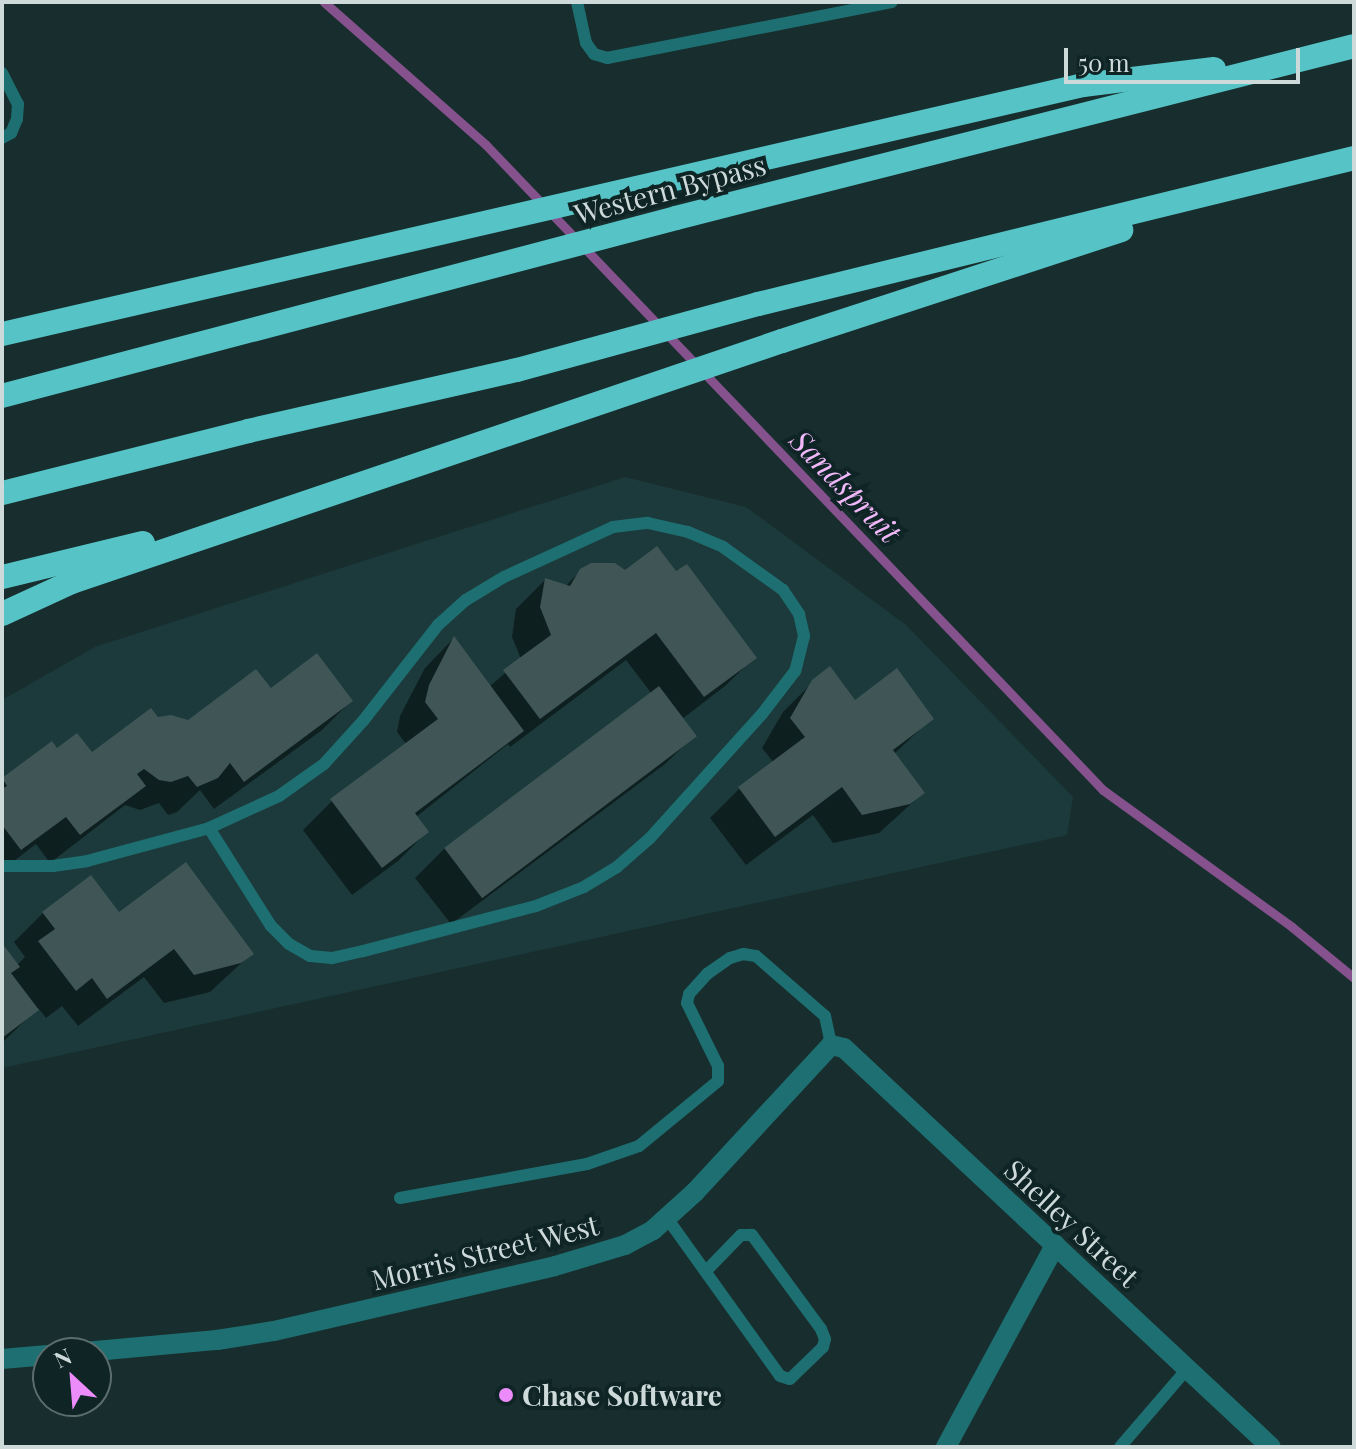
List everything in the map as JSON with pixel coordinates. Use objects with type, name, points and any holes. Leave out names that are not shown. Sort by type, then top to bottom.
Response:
[{"type":"highway","name":"Western Bypass","points":[[2,396],[676,218],[1354,46]]},
{"type":"highway","points":[[2,334],[1083,85],[1296,60]]},
{"type":"highway","points":[[2,493],[248,431],[517,370],[758,304],[1354,158]]},
{"type":"highway","points":[[2,614],[72,582],[782,341],[1302,171]]},
{"type":"highway","points":[[2,577],[297,506]]},
{"type":"street","name":"Morris Street West","points":[[112,1349],[217,1340],[342,1317],[592,1257],[625,1245],[667,1218],[831,1045]]},
{"type":"street","name":"Shelley Street","points":[[831,1045],[844,1048],[1271,1447]]},
{"type":"street","points":[[946,1447],[1055,1245]]},
{"type":"street","points":[[2,1359],[32,1356]]},
{"type":"lane","points":[[581,3],[586,43],[594,54],[607,58],[892,2]]},
{"type":"lane","points":[[2,73],[18,104],[17,119],[11,133],[2,138]]},
{"type":"lane","points":[[2,866],[53,866],[87,861],[209,828],[279,796],[324,764],[363,721],[438,625],[466,600],[504,577],[613,527],[648,523],[688,532],[723,547],[783,590],[799,614],[804,636],[795,671],[762,714],[650,838],[617,867],[584,887],[536,906],[332,958],[310,956],[289,944],[271,926],[209,828]]},
{"type":"lane","points":[[400,1198],[587,1164],[639,1146],[718,1081],[718,1066],[687,1003],[689,994],[707,974],[730,958],[743,954],[756,956],[825,1016],[831,1045]]},
{"type":"lane","points":[[667,1218],[780,1376],[790,1379],[823,1347],[825,1339],[821,1329],[752,1235],[741,1235],[707,1270]]},
{"type":"lane","points":[[1120,1447],[1187,1369]]},
{"type":"shaded area","points":[[625,477],[746,507],[906,625],[1073,797],[1067,835],[2,1068],[2,700],[95,647]]},
{"type":"building","points":[[657,546],[676,571],[687,564],[757,658],[704,697],[656,633],[540,719],[503,670],[551,635],[540,607],[545,578],[570,586],[580,569],[591,563],[615,563],[625,570]]},
{"type":"building","points":[[454,636],[524,731],[415,813],[429,832],[382,868],[330,799],[438,719],[425,702],[429,685]]},
{"type":"building","points":[[317,653],[353,701],[244,782],[230,763],[218,778],[197,787],[188,776],[171,782],[159,780],[144,769],[137,774],[146,786],[80,835],[66,817],[21,850],[2,825],[2,789],[7,786],[2,778],[52,741],[57,748],[77,733],[92,752],[151,708],[158,717],[171,715],[188,720],[256,669],[271,688]]},
{"type":"building","points":[[830,666],[855,700],[897,668],[934,719],[893,750],[925,793],[910,804],[862,815],[842,787],[775,837],[738,787],[805,737],[790,718],[812,680]]},
{"type":"building","points":[[659,686],[697,736],[482,898],[444,848]]},
{"type":"building","points":[[186,862],[254,954],[241,963],[194,975],[174,949],[107,999],[92,978],[76,991],[38,941],[55,929],[42,912],[91,875],[119,912]]},
{"type":"building","points":[[2,943],[20,967],[11,973],[39,1010],[2,1038]]},
{"type":"waterway","name":"Sandspruit","points":[[324,2],[486,145],[1103,790],[1292,927],[1354,978]]},
{"type":"place","name":"Chase Software","points":[[506,1395]]}]
